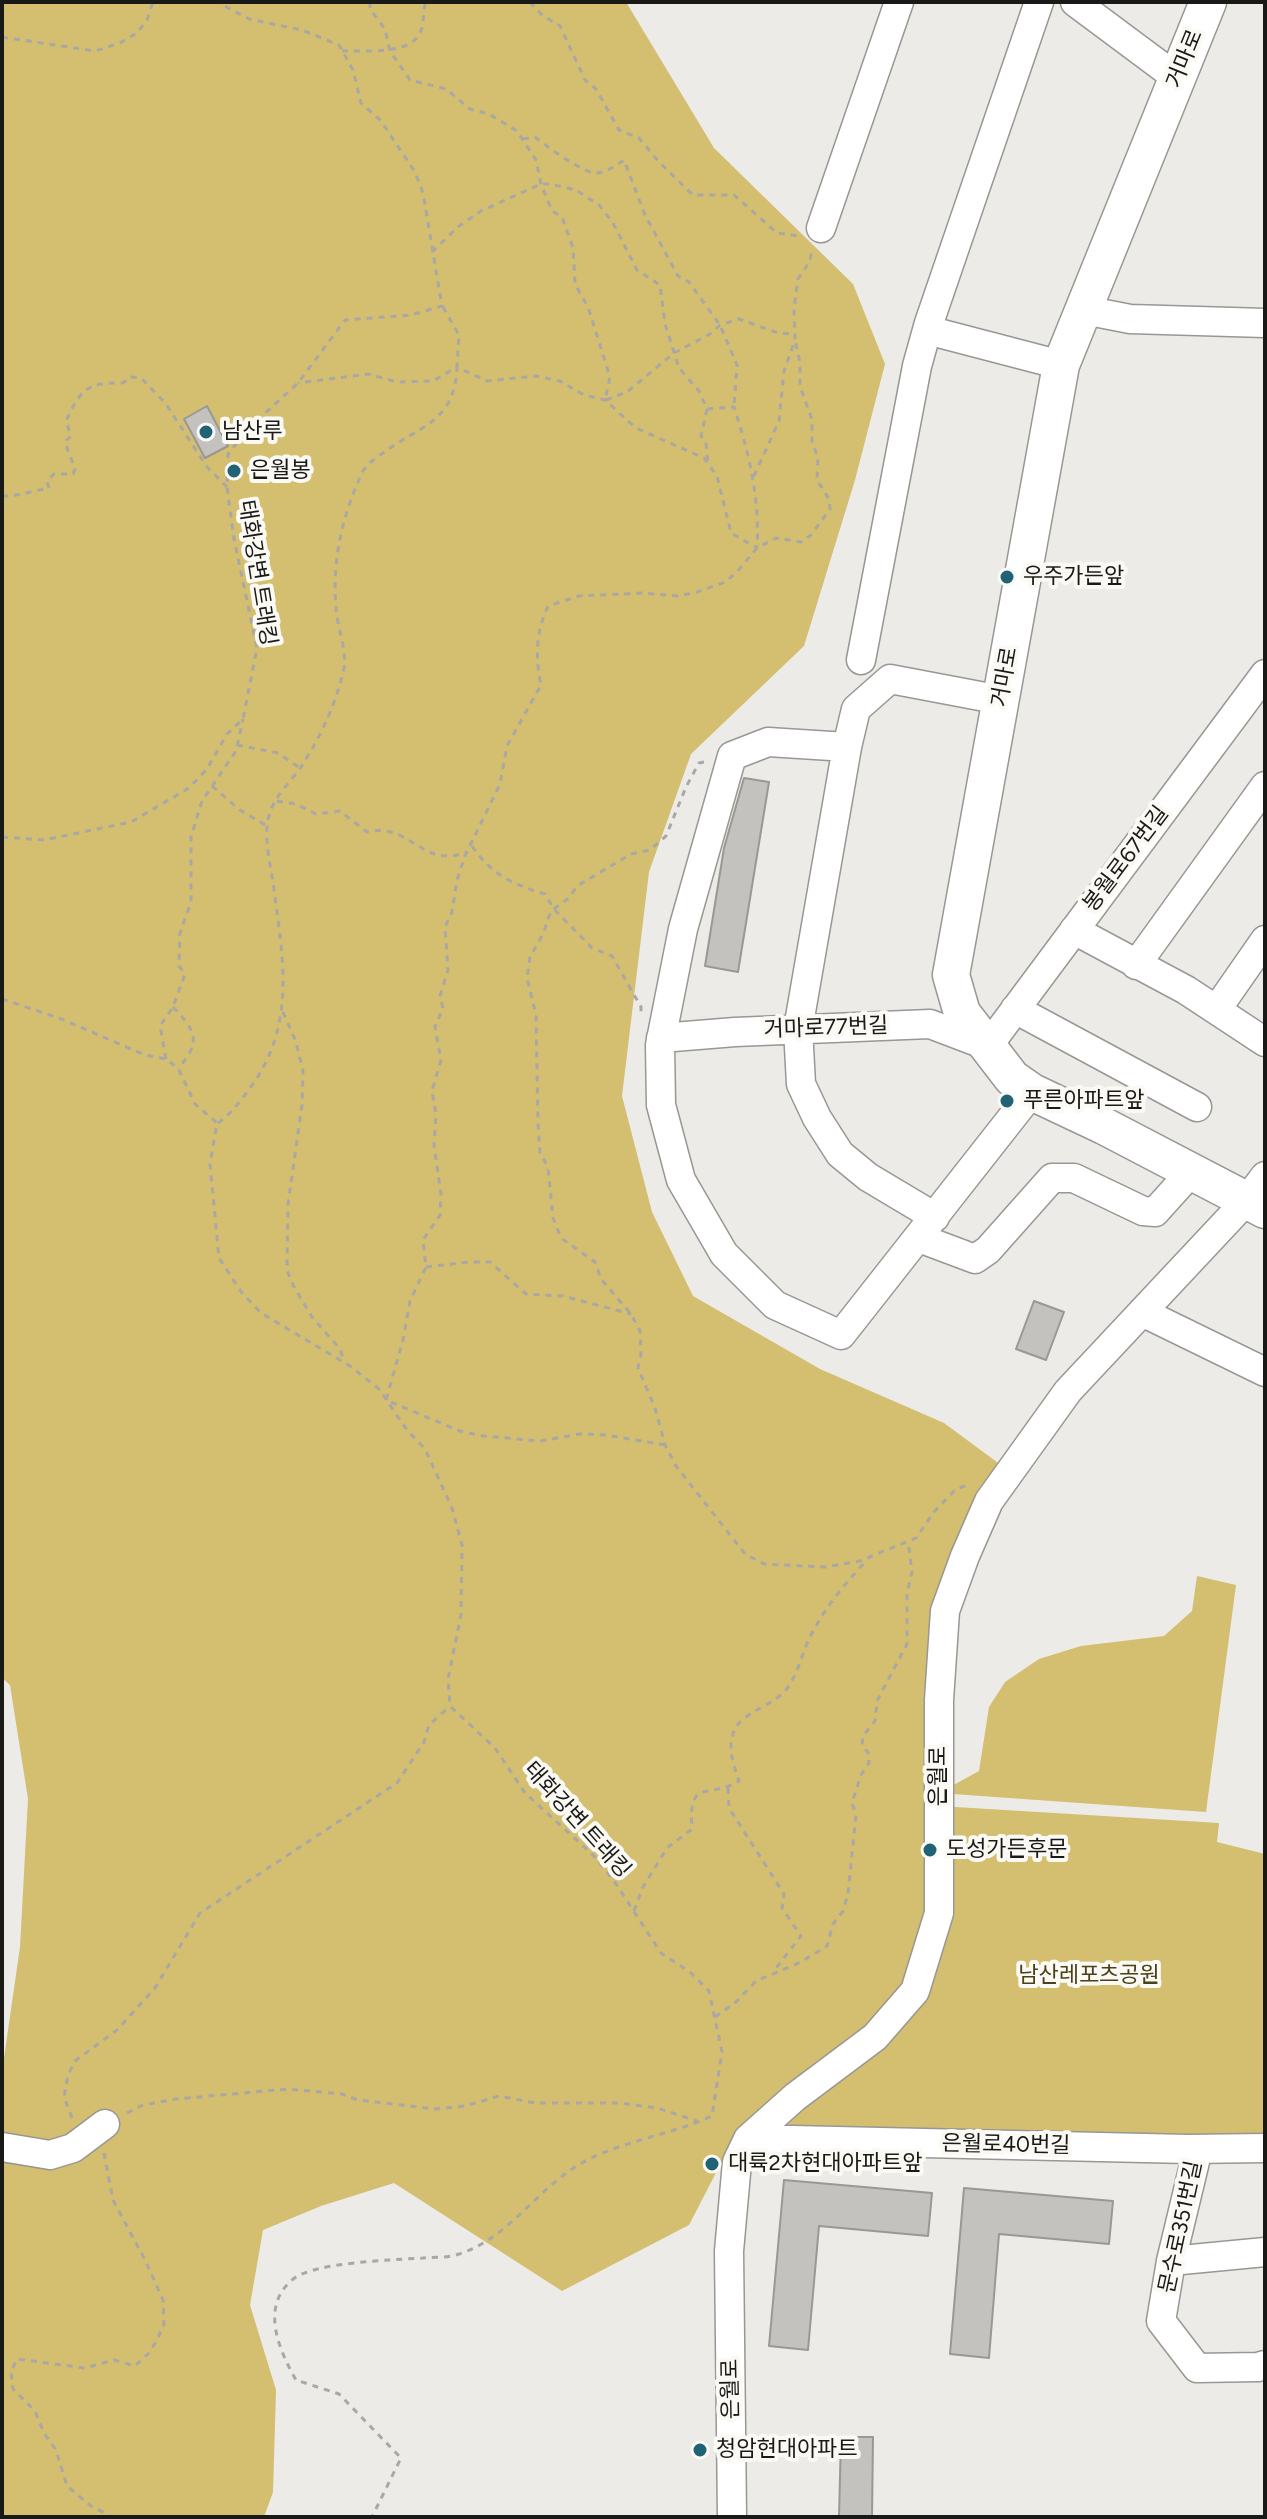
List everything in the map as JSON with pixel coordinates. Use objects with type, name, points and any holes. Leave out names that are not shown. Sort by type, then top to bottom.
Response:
[{"type":"main road","name":"거마로","points":[[1208,2],[1061,365],[951,975],[962,1013],[1012,1078],[1032,1092],[1192,1171],[1259,1195]]},
{"type":"street","points":[[821,228],[899,2]]},
{"type":"street","points":[[861,660],[917,366],[1039,2]]},
{"type":"street","points":[[1075,2],[1177,78]]},
{"type":"street","points":[[1084,310],[1130,319],[1265,323]]},
{"type":"street","points":[[927,330],[1061,365]]},
{"type":"street","name":"봉월로67번길","points":[[988,1046],[1265,674]]},
{"type":"street","points":[[1001,700],[890,679],[856,709],[798,1029],[801,1084],[817,1118],[840,1154],[927,1228],[975,1259],[988,1250],[1052,1178],[1074,1178],[1143,1211],[1155,1212],[1192,1171]]},
{"type":"street","points":[[847,747],[768,742],[732,756],[683,929],[661,1038],[661,1105],[681,1180],[724,1254],[775,1305],[841,1335],[1032,1092]]},
{"type":"street","points":[[1136,965],[1265,786]]},
{"type":"street","points":[[1074,930],[1217,1009],[1265,1042]]},
{"type":"street","points":[[1217,1009],[1265,940]]},
{"type":"street","points":[[1015,1009],[1197,1107]]},
{"type":"street","name":"거마로77번길","points":[[661,1038],[930,1024],[988,1046]]},
{"type":"street","name":"은월로","points":[[732,2517],[729,2251],[737,2162],[748,2139],[795,2097],[875,2037],[915,1991],[939,1913],[939,1700],[945,1611],[989,1501],[1068,1391],[1259,1195]]},
{"type":"street","points":[[1142,1312],[1265,1372]]},
{"type":"street","points":[[2,2147],[50,2155],[73,2148],[105,2124]]},
{"type":"street","name":"은월로40번길","points":[[748,2139],[1265,2148]]},
{"type":"street","name":"문수로351번길","points":[[1198,2149],[1171,2261],[1161,2321],[1197,2368],[1265,2365]]},
{"type":"street","points":[[1171,2261],[1265,2252]]},
{"type":"path","points":[[2,37],[95,51],[120,43],[137,33],[147,20],[153,2]]},
{"type":"path","points":[[217,2],[249,19],[318,36],[339,45],[353,70],[361,103],[381,121],[415,172],[423,193],[442,306],[459,335],[456,389],[443,413],[424,429],[390,447],[366,466],[350,498],[340,535],[335,589],[345,664],[325,728],[270,812],[268,859],[282,952],[283,1012],[277,1036],[259,1076],[230,1115],[217,1123],[210,1164],[219,1258],[242,1293],[261,1313],[345,1363],[379,1389],[407,1430],[425,1449],[452,1508],[462,1545],[461,1615],[448,1679],[450,1706],[429,1725],[424,1742],[397,1783],[200,1913],[155,1988],[117,2030],[75,2061],[68,2075],[64,2097],[73,2121],[105,2124],[143,2105],[288,2089],[436,2109],[465,2106],[499,2096],[535,2103],[621,2103],[657,2108],[698,2122]]},
{"type":"path","points":[[370,2],[370,9],[385,29],[390,51],[410,80],[446,89],[470,109],[489,114],[517,131],[536,160],[541,184],[552,211],[562,217],[573,248],[575,284],[588,307],[610,377],[605,400]]},
{"type":"path","points":[[341,51],[390,51],[413,41],[419,36],[426,2]]},
{"type":"path","points":[[530,2],[542,15],[560,26],[585,80],[596,89],[619,130],[639,138],[693,195],[734,195],[777,233],[804,238],[821,228]]},
{"type":"path","points":[[522,139],[535,137],[551,151],[591,173],[605,172],[624,160],[645,215],[678,276],[689,282],[720,325],[737,365],[734,407],[751,460],[758,524],[757,548]]},
{"type":"path","points":[[432,252],[459,226],[481,211],[541,184],[576,190],[599,205],[613,223],[637,270],[660,285],[665,324],[679,368],[699,391],[707,409],[701,436],[706,444],[708,463]]},
{"type":"path","points":[[465,856],[500,784],[507,746],[541,685],[537,666],[539,626],[548,606],[579,596],[644,593],[677,596],[694,593],[725,582],[757,548],[776,538],[801,542],[811,535],[830,509],[829,499],[817,480],[818,458],[812,441],[812,420],[800,386],[794,309],[798,279],[810,261],[811,250],[821,228]]},
{"type":"path","name":"태화강변 트래킹","points":[[2,837],[44,840],[131,822],[189,788],[207,769],[227,734],[243,719],[257,648],[234,539],[227,487],[228,454],[248,429],[298,383],[345,320],[411,315],[442,306]]},
{"type":"path","points":[[605,400],[627,392],[674,353],[710,334],[720,325],[739,319],[795,337]]},
{"type":"path","points":[[752,480],[779,421],[784,371],[795,337]]},
{"type":"path","points":[[457,367],[487,381],[536,376],[560,381],[584,395],[605,400],[636,428],[704,458],[717,476],[731,533],[757,548]]},
{"type":"path","points":[[298,383],[368,374],[397,382],[433,381],[457,367]]},
{"type":"path","points":[[2,496],[49,488],[47,481],[54,474],[73,474],[75,469],[65,442],[71,436],[66,421],[71,410],[84,389],[101,382],[123,383],[130,377],[141,378],[166,404],[207,467],[227,487]]},
{"type":"path","points":[[707,409],[734,407]]},
{"type":"path","points":[[166,1059],[160,1026],[173,1007],[185,974],[179,966],[180,933],[191,902],[191,837],[202,801],[236,751],[243,719]]},
{"type":"path","points":[[237,745],[278,753],[300,768]]},
{"type":"path","points":[[732,756],[699,763],[666,836],[650,850],[631,854],[590,877],[554,909],[530,957],[527,978],[536,1015],[540,1153],[548,1167],[553,1218],[561,1238],[595,1262],[601,1279],[631,1314],[640,1331],[638,1368],[655,1408],[665,1445],[676,1466],[745,1554],[764,1564],[825,1567],[869,1558],[916,1538],[934,1512],[956,1489],[1009,1471]]},
{"type":"path","points":[[212,786],[240,810],[269,827]]},
{"type":"path","points":[[277,801],[296,804],[316,814],[340,811],[367,832],[386,830],[441,857],[455,857],[467,852],[457,880],[452,912],[445,927],[448,970],[440,996],[443,1008],[435,1027],[441,1060],[432,1091],[436,1115],[434,1145],[441,1194],[440,1215],[423,1240],[426,1267],[410,1301],[386,1400]]},
{"type":"path","points":[[472,846],[483,862],[512,884],[545,894],[554,909],[592,948],[612,956],[641,1007],[642,1027],[661,1038]]},
{"type":"path","points":[[2,999],[59,1018],[145,1055],[166,1059],[178,1068],[195,1104],[217,1123]]},
{"type":"path","points":[[173,1007],[191,1026],[193,1035],[191,1054],[178,1068]]},
{"type":"path","points":[[283,1012],[296,1042],[303,1071],[288,1204],[287,1270],[312,1317],[340,1349],[345,1363]]},
{"type":"path","points":[[426,1267],[490,1262],[526,1294],[563,1296],[631,1314]]},
{"type":"path","points":[[386,1400],[460,1431],[483,1436],[541,1441],[579,1434],[606,1435],[665,1445]]},
{"type":"path","points":[[715,2017],[736,2002],[756,1981],[801,1962],[827,1946],[833,1924],[843,1911],[854,1852],[856,1815],[852,1803],[861,1775],[869,1763],[869,1754],[862,1745],[863,1736],[875,1721],[877,1701],[907,1644],[907,1593],[912,1572],[908,1541]]},
{"type":"path","points":[[634,1912],[643,1887],[667,1848],[692,1829],[690,1807],[694,1797],[706,1790],[728,1788],[739,1781],[730,1745],[735,1728],[786,1690],[821,1616],[836,1594],[869,1558]]},
{"type":"path","name":"태화강변 트래킹","points":[[450,1706],[495,1748],[525,1793],[594,1856],[661,1953],[690,1972],[709,1991],[722,2052],[712,2116],[698,2122]]},
{"type":"path","points":[[728,1788],[729,1808],[784,1894],[782,1908],[801,1936],[772,1973]]},
{"type":"path","points":[[372,2517],[401,2458],[339,2394],[296,2380],[280,2352],[274,2325],[277,2299],[292,2279],[311,2270],[457,2255],[487,2241],[565,2173],[604,2152],[698,2122]]},
{"type":"path","points":[[105,2124],[109,2126],[104,2147],[113,2200],[163,2300],[164,2324],[149,2353],[135,2366],[114,2360],[85,2368],[17,2359],[11,2372],[13,2389],[35,2411],[44,2433],[56,2450],[67,2486],[91,2506],[112,2517]]},
{"type":"green space","name":"남산레포츠공원","points":[[2,2],[626,2],[714,148],[853,284],[885,364],[855,480],[804,646],[691,754],[649,872],[622,1096],[652,1212],[693,1296],[820,1369],[944,1423],[1009,1471],[933,1610],[939,1806],[1219,1823],[1217,1842],[1265,1854],[1265,2141],[734,2138],[689,2225],[562,2291],[394,2183],[321,2206],[263,2230],[250,2305],[276,2390],[273,2492],[264,2517],[2,2517],[2,2072],[20,1947],[28,1799],[10,1685],[2,1678]]},
{"type":"green space","points":[[1197,1576],[1236,1585],[1206,1812],[939,1793],[979,1771],[989,1707],[1005,1682],[1039,1659],[1081,1646],[1164,1636],[1192,1611]]},
{"type":"building","name":"남산루","points":[[207,406],[228,446],[205,458],[184,419]]},
{"type":"building","points":[[744,778],[769,782],[738,972],[705,966],[724,848]]},
{"type":"building","points":[[1034,1301],[1064,1312],[1046,1360],[1016,1349]]},
{"type":"building","points":[[784,2180],[932,2193],[928,2236],[819,2226],[808,2350],[769,2346]]},
{"type":"building","points":[[964,2188],[1113,2201],[1109,2244],[999,2234],[989,2358],[950,2354]]},
{"type":"building","points":[[841,2437],[873,2437],[872,2517],[839,2517]]},
{"type":"place","name":"남산루","points":[[206,432]]},
{"type":"place","name":"은월봉","points":[[234,471]]},
{"type":"place","name":"우주가든앞","points":[[1007,577]]},
{"type":"place","name":"푸른아파트앞","points":[[1007,1101]]},
{"type":"place","name":"도성가든후문","points":[[930,1850]]},
{"type":"place","name":"대륙2차현대아파트앞","points":[[712,2164]]},
{"type":"place","name":"청암현대아파트","points":[[700,2450]]}]
